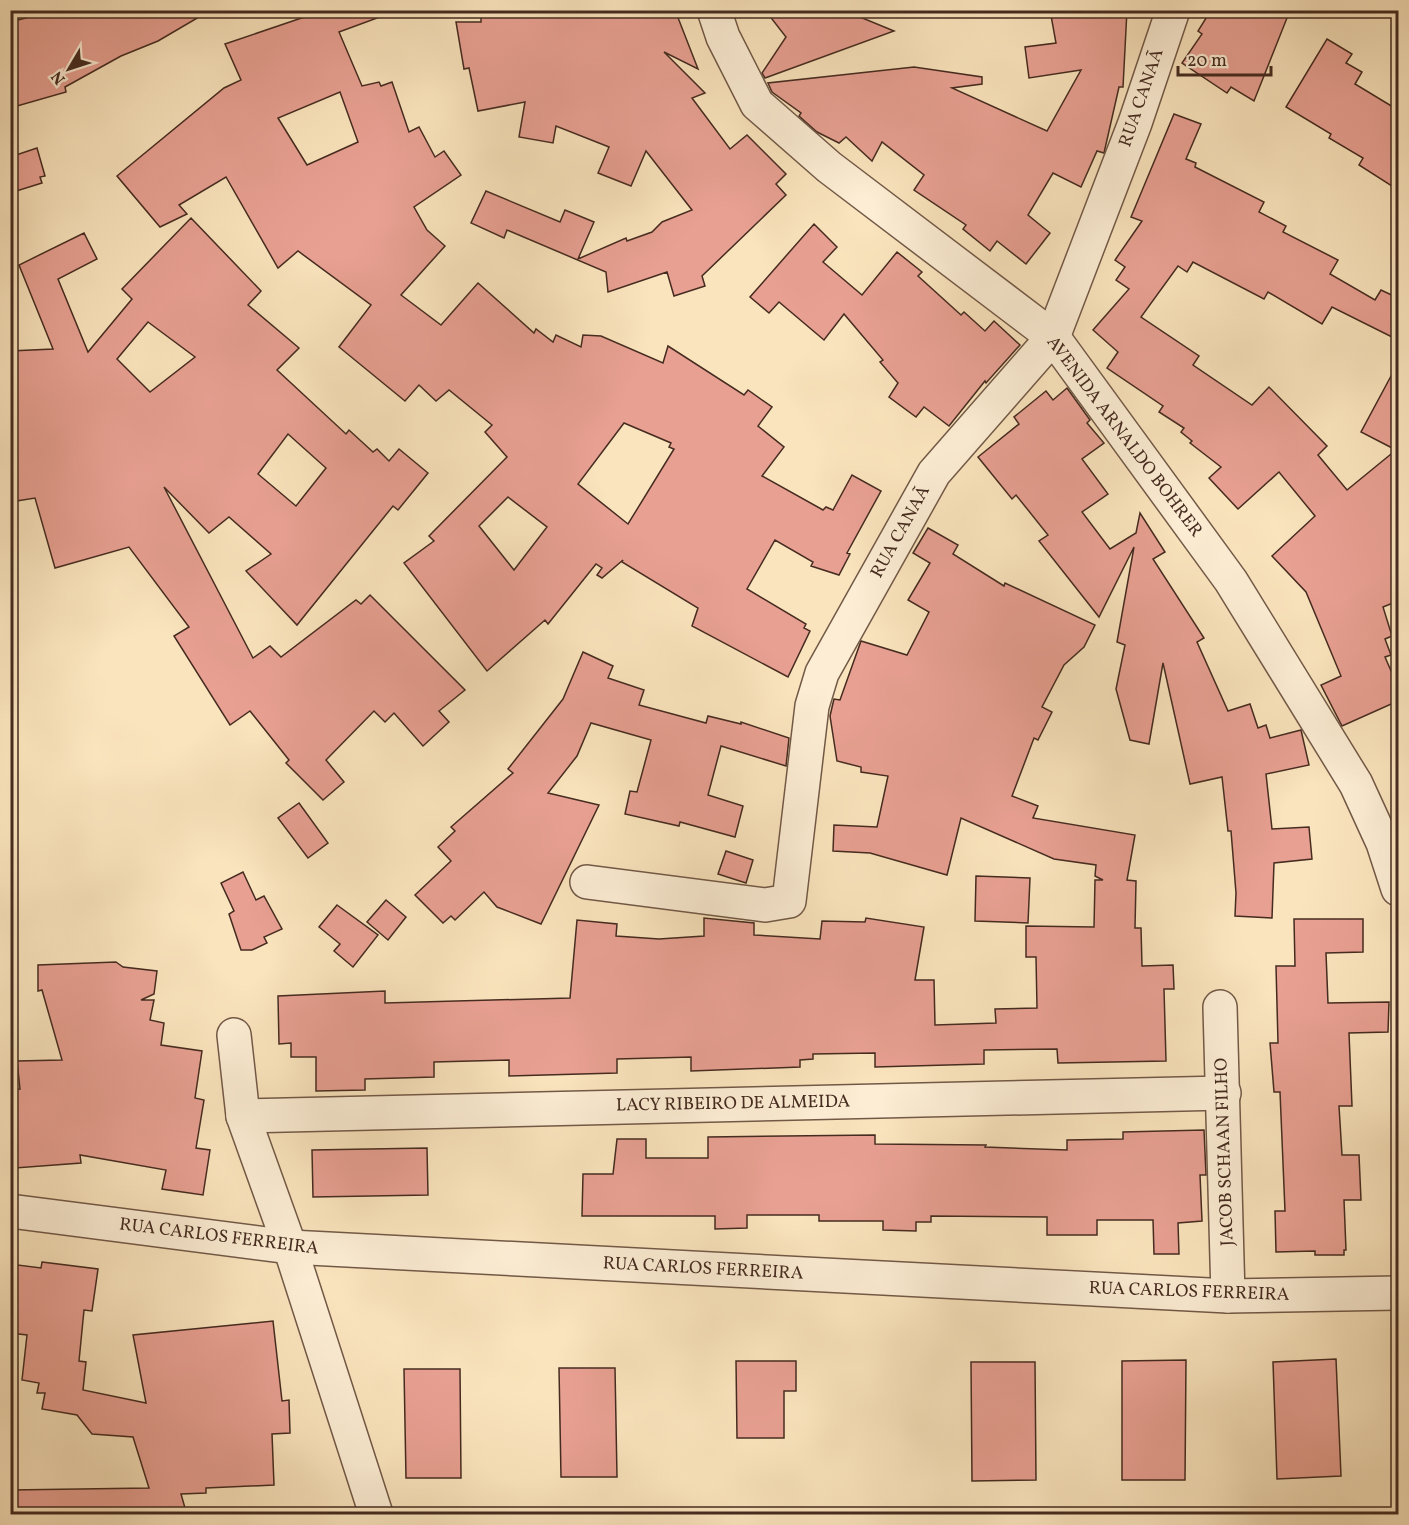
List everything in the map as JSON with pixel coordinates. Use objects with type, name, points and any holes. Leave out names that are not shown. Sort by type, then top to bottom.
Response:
[{"type":"street","name":"AVENIDA ARNALDO BOHRER","points":[[714,10],[723,37],[757,104],[829,167],[1053,337],[1231,580],[1356,784],[1383,843],[1398,889]]},
{"type":"street","name":"RUA CANAÃ","points":[[587,882],[765,905],[789,901],[812,706],[822,674],[933,473],[1053,337],[1135,123],[1173,10]]},
{"type":"street","name":"JACOB SCHAAN FILHO","points":[[1220,1007],[1228,1296]]},
{"type":"street","points":[[234,1035],[243,1116],[290,1247],[376,1515]]},
{"type":"street","name":"LACY RIBEIRO DE ALMEIDA","points":[[243,1116],[1224,1093]]},
{"type":"street","name":"RUA CARLOS FERREIRA","points":[[10,1211],[290,1247],[1228,1296],[1398,1293]]},
{"type":"building","points":[[57,10],[211,10],[158,41],[121,56],[65,87],[66,92],[10,108],[10,22]]},
{"type":"building","points":[[325,10],[388,10],[388,14],[339,32],[362,86],[379,82],[381,86],[392,82],[409,132],[419,127],[435,157],[444,151],[461,175],[414,207],[427,230],[445,246],[401,295],[441,325],[478,283],[534,333],[536,329],[553,342],[556,335],[581,347],[583,335],[601,336],[663,363],[668,346],[744,395],[748,390],[772,407],[758,426],[784,447],[762,476],[823,510],[826,507],[833,510],[852,475],[881,491],[847,553],[850,554],[839,575],[811,566],[813,562],[775,540],[747,589],[806,624],[804,628],[810,631],[788,677],[692,626],[698,608],[622,562],[623,560],[602,578],[597,575],[602,568],[596,564],[548,624],[545,620],[487,671],[404,563],[434,541],[429,536],[507,457],[485,432],[492,425],[449,390],[436,401],[419,385],[405,401],[339,347],[371,305],[298,251],[278,268],[226,177],[179,205],[187,214],[160,227],[117,176],[224,88],[241,80],[225,44]],"holes":[[[340,92],[358,142],[307,165],[278,118]],[[624,423],[671,443],[669,447],[674,449],[628,524],[578,484]],[[508,497],[547,527],[514,570],[479,526]]]},
{"type":"building","points":[[481,10],[675,10],[698,69],[664,52],[705,93],[692,98],[730,149],[747,135],[786,174],[776,184],[786,195],[702,276],[705,286],[674,296],[667,272],[608,292],[606,272],[507,230],[504,238],[471,223],[486,191],[560,222],[565,210],[594,222],[578,259],[626,238],[627,241],[652,232],[662,222],[692,210],[646,151],[631,186],[598,173],[609,147],[556,126],[553,143],[519,137],[525,102],[478,111],[469,68],[464,69],[456,22],[481,22]]},
{"type":"building","points":[[765,10],[843,10],[894,31],[765,78],[762,73],[786,37]]},
{"type":"building","points":[[1050,10],[1127,10],[1123,87],[1119,87],[1104,153],[1097,151],[1081,187],[1053,173],[1028,215],[1050,233],[1026,264],[997,241],[990,251],[963,229],[966,225],[914,190],[924,175],[882,142],[872,161],[846,137],[839,143],[817,132],[799,116],[801,113],[772,92],[768,83],[914,67],[982,77],[982,84],[952,88],[1047,131],[1081,70],[1029,78],[1025,47],[1056,43]]},
{"type":"building","points":[[1211,10],[1269,10],[1287,18],[1254,101],[1231,87],[1227,93],[1182,63],[1202,34],[1198,31]]},
{"type":"building","points":[[1327,39],[1352,54],[1346,63],[1362,72],[1355,84],[1398,110],[1398,190],[1359,165],[1363,158],[1329,138],[1331,134],[1286,107]]},
{"type":"building","points":[[1174,114],[1201,124],[1186,159],[1196,163],[1195,167],[1264,202],[1259,212],[1286,226],[1283,232],[1338,260],[1330,274],[1375,300],[1381,290],[1398,298],[1398,340],[1332,307],[1322,324],[1268,292],[1264,299],[1193,262],[1187,272],[1178,266],[1141,317],[1199,356],[1193,365],[1252,405],[1269,387],[1327,446],[1318,455],[1347,490],[1396,450],[1361,432],[1398,363],[1398,601],[1383,607],[1392,636],[1385,639],[1391,655],[1385,657],[1398,687],[1398,701],[1342,726],[1321,685],[1341,676],[1306,592],[1272,556],[1315,516],[1279,472],[1238,509],[1209,478],[1221,467],[1190,443],[1192,441],[1181,432],[1184,428],[1159,412],[1163,406],[1107,368],[1118,352],[1093,330],[1129,289],[1116,280],[1125,267],[1115,260],[1142,221],[1131,217]]},
{"type":"building","points":[[37,148],[45,176],[40,177],[42,183],[10,193],[10,157]]},
{"type":"building","points":[[191,218],[261,291],[248,305],[299,348],[277,370],[346,434],[349,430],[373,452],[377,449],[389,461],[399,449],[428,473],[398,510],[393,506],[297,625],[246,571],[271,554],[229,517],[209,533],[164,487],[253,658],[270,646],[281,657],[356,600],[361,604],[370,595],[465,690],[439,711],[449,722],[423,746],[394,713],[385,722],[374,711],[326,760],[344,782],[323,800],[286,763],[289,760],[250,711],[230,725],[174,636],[189,627],[129,547],[55,568],[35,498],[10,502],[10,351],[53,349],[19,265],[84,233],[97,259],[58,279],[88,352],[132,299],[122,289]],"holes":[[[148,322],[195,357],[150,392],[117,359]],[[288,434],[326,468],[296,506],[258,474]]]},
{"type":"building","points":[[814,224],[837,247],[823,262],[862,295],[897,252],[922,272],[918,276],[961,315],[964,312],[985,331],[994,321],[1020,345],[986,383],[985,381],[949,426],[924,407],[916,417],[889,397],[898,383],[880,362],[883,360],[844,314],[824,340],[779,302],[769,313],[750,297]]},
{"type":"building","points":[[1067,388],[1090,420],[1087,423],[1104,443],[1082,459],[1108,494],[1082,512],[1110,549],[1136,533],[1140,513],[1165,552],[1153,559],[1204,638],[1197,642],[1228,711],[1250,704],[1258,728],[1266,725],[1270,738],[1301,730],[1309,765],[1266,774],[1272,829],[1309,827],[1312,859],[1274,863],[1272,918],[1235,916],[1236,893],[1231,831],[1228,831],[1222,777],[1190,784],[1163,663],[1149,744],[1130,740],[1116,689],[1125,645],[1117,642],[1134,547],[1099,617],[1039,541],[1048,535],[1016,495],[1012,499],[978,457],[1019,424],[1014,417],[1046,391],[1053,400]]},
{"type":"building","points":[[928,528],[958,545],[953,554],[1004,586],[1005,583],[1095,625],[1084,647],[1064,665],[1042,707],[1052,712],[1038,740],[1034,738],[1012,796],[1038,806],[1033,818],[1135,835],[1127,880],[1136,881],[1135,928],[1141,928],[1142,966],[1173,965],[1174,989],[1164,989],[1166,1061],[1058,1063],[1057,1049],[984,1050],[984,1064],[875,1067],[875,1053],[813,1054],[813,1059],[800,1060],[800,1067],[691,1071],[691,1057],[617,1059],[617,1073],[509,1076],[509,1060],[434,1062],[434,1077],[365,1079],[365,1090],[316,1091],[316,1057],[291,1057],[291,1043],[279,1044],[278,996],[385,991],[385,1003],[570,998],[577,920],[617,924],[616,936],[659,939],[704,936],[704,918],[754,923],[754,935],[820,939],[822,921],[865,922],[866,918],[924,927],[915,980],[934,980],[935,1025],[996,1023],[995,1009],[1037,1008],[1036,957],[1026,957],[1026,926],[1094,927],[1095,880],[1103,880],[1095,876],[1096,865],[1054,859],[961,818],[947,875],[870,853],[833,851],[834,825],[877,827],[888,776],[861,772],[861,767],[837,761],[830,716],[834,699],[840,700],[861,641],[907,655],[929,612],[908,600],[930,563],[913,553]]},
{"type":"building","points":[[583,652],[613,666],[608,678],[644,690],[639,705],[706,723],[708,716],[741,724],[741,722],[789,738],[786,766],[721,746],[708,795],[743,806],[735,837],[680,822],[679,826],[625,814],[630,791],[637,792],[651,740],[591,723],[577,756],[548,793],[599,805],[541,924],[497,907],[484,892],[455,920],[451,916],[443,923],[415,895],[451,861],[438,847],[455,831],[451,827],[513,773],[508,769],[563,699]]},
{"type":"building","points":[[299,803],[328,843],[308,858],[278,818]]},
{"type":"building","points":[[726,851],[753,860],[746,883],[718,874]]},
{"type":"building","points":[[243,872],[256,900],[264,896],[282,929],[264,937],[267,943],[252,950],[241,950],[229,914],[234,911],[221,883]]},
{"type":"building","points":[[976,876],[1030,878],[1028,923],[975,921]]},
{"type":"building","points":[[386,900],[406,917],[388,940],[367,922]]},
{"type":"building","points":[[337,905],[378,935],[353,967],[334,951],[340,944],[319,927]]},
{"type":"building","points":[[1294,919],[1363,919],[1363,952],[1326,953],[1328,1003],[1389,1002],[1388,1032],[1349,1033],[1352,1106],[1339,1106],[1342,1155],[1359,1155],[1361,1200],[1344,1200],[1346,1250],[1344,1250],[1344,1255],[1315,1255],[1315,1251],[1276,1252],[1275,1211],[1285,1211],[1280,1092],[1274,1092],[1270,1043],[1278,1043],[1276,966],[1295,966]]},
{"type":"building","points":[[116,962],[123,967],[157,971],[154,994],[141,1000],[154,1000],[150,1020],[164,1023],[161,1045],[202,1051],[195,1098],[204,1100],[196,1148],[210,1150],[203,1195],[162,1189],[166,1170],[80,1155],[81,1163],[15,1168],[14,1163],[10,1164],[10,1090],[20,1089],[17,1061],[62,1060],[42,990],[38,991],[38,965]]},
{"type":"building","points":[[1204,1130],[1206,1175],[1200,1175],[1202,1221],[1178,1223],[1179,1254],[1154,1254],[1153,1220],[1097,1220],[1097,1235],[1047,1235],[1047,1217],[931,1216],[931,1222],[916,1222],[916,1231],[883,1230],[883,1221],[819,1221],[819,1215],[747,1215],[747,1228],[715,1229],[715,1216],[582,1216],[583,1174],[613,1174],[617,1139],[646,1139],[646,1158],[708,1158],[708,1137],[875,1135],[875,1144],[986,1145],[985,1147],[1067,1150],[1067,1140],[1123,1139],[1123,1132]]},
{"type":"building","points":[[427,1148],[428,1195],[313,1197],[312,1150]]},
{"type":"building","points":[[42,1262],[98,1269],[92,1311],[84,1310],[79,1361],[86,1362],[83,1390],[146,1403],[133,1335],[273,1321],[282,1401],[289,1400],[290,1433],[272,1434],[274,1485],[206,1488],[206,1493],[181,1494],[187,1515],[10,1515],[10,1490],[149,1488],[133,1437],[92,1434],[77,1415],[42,1409],[45,1393],[37,1393],[39,1383],[22,1380],[27,1335],[10,1333],[10,1264],[41,1268]]},
{"type":"building","points":[[1336,1359],[1341,1476],[1277,1479],[1273,1362]]},
{"type":"building","points":[[1186,1360],[1185,1480],[1122,1480],[1122,1361]]},
{"type":"building","points":[[736,1361],[796,1361],[796,1391],[784,1391],[784,1438],[737,1438]]},
{"type":"building","points":[[971,1362],[1035,1362],[1036,1480],[972,1481]]},
{"type":"building","points":[[559,1368],[615,1368],[617,1477],[561,1477]]},
{"type":"building","points":[[404,1369],[460,1369],[461,1478],[406,1478]]}]
